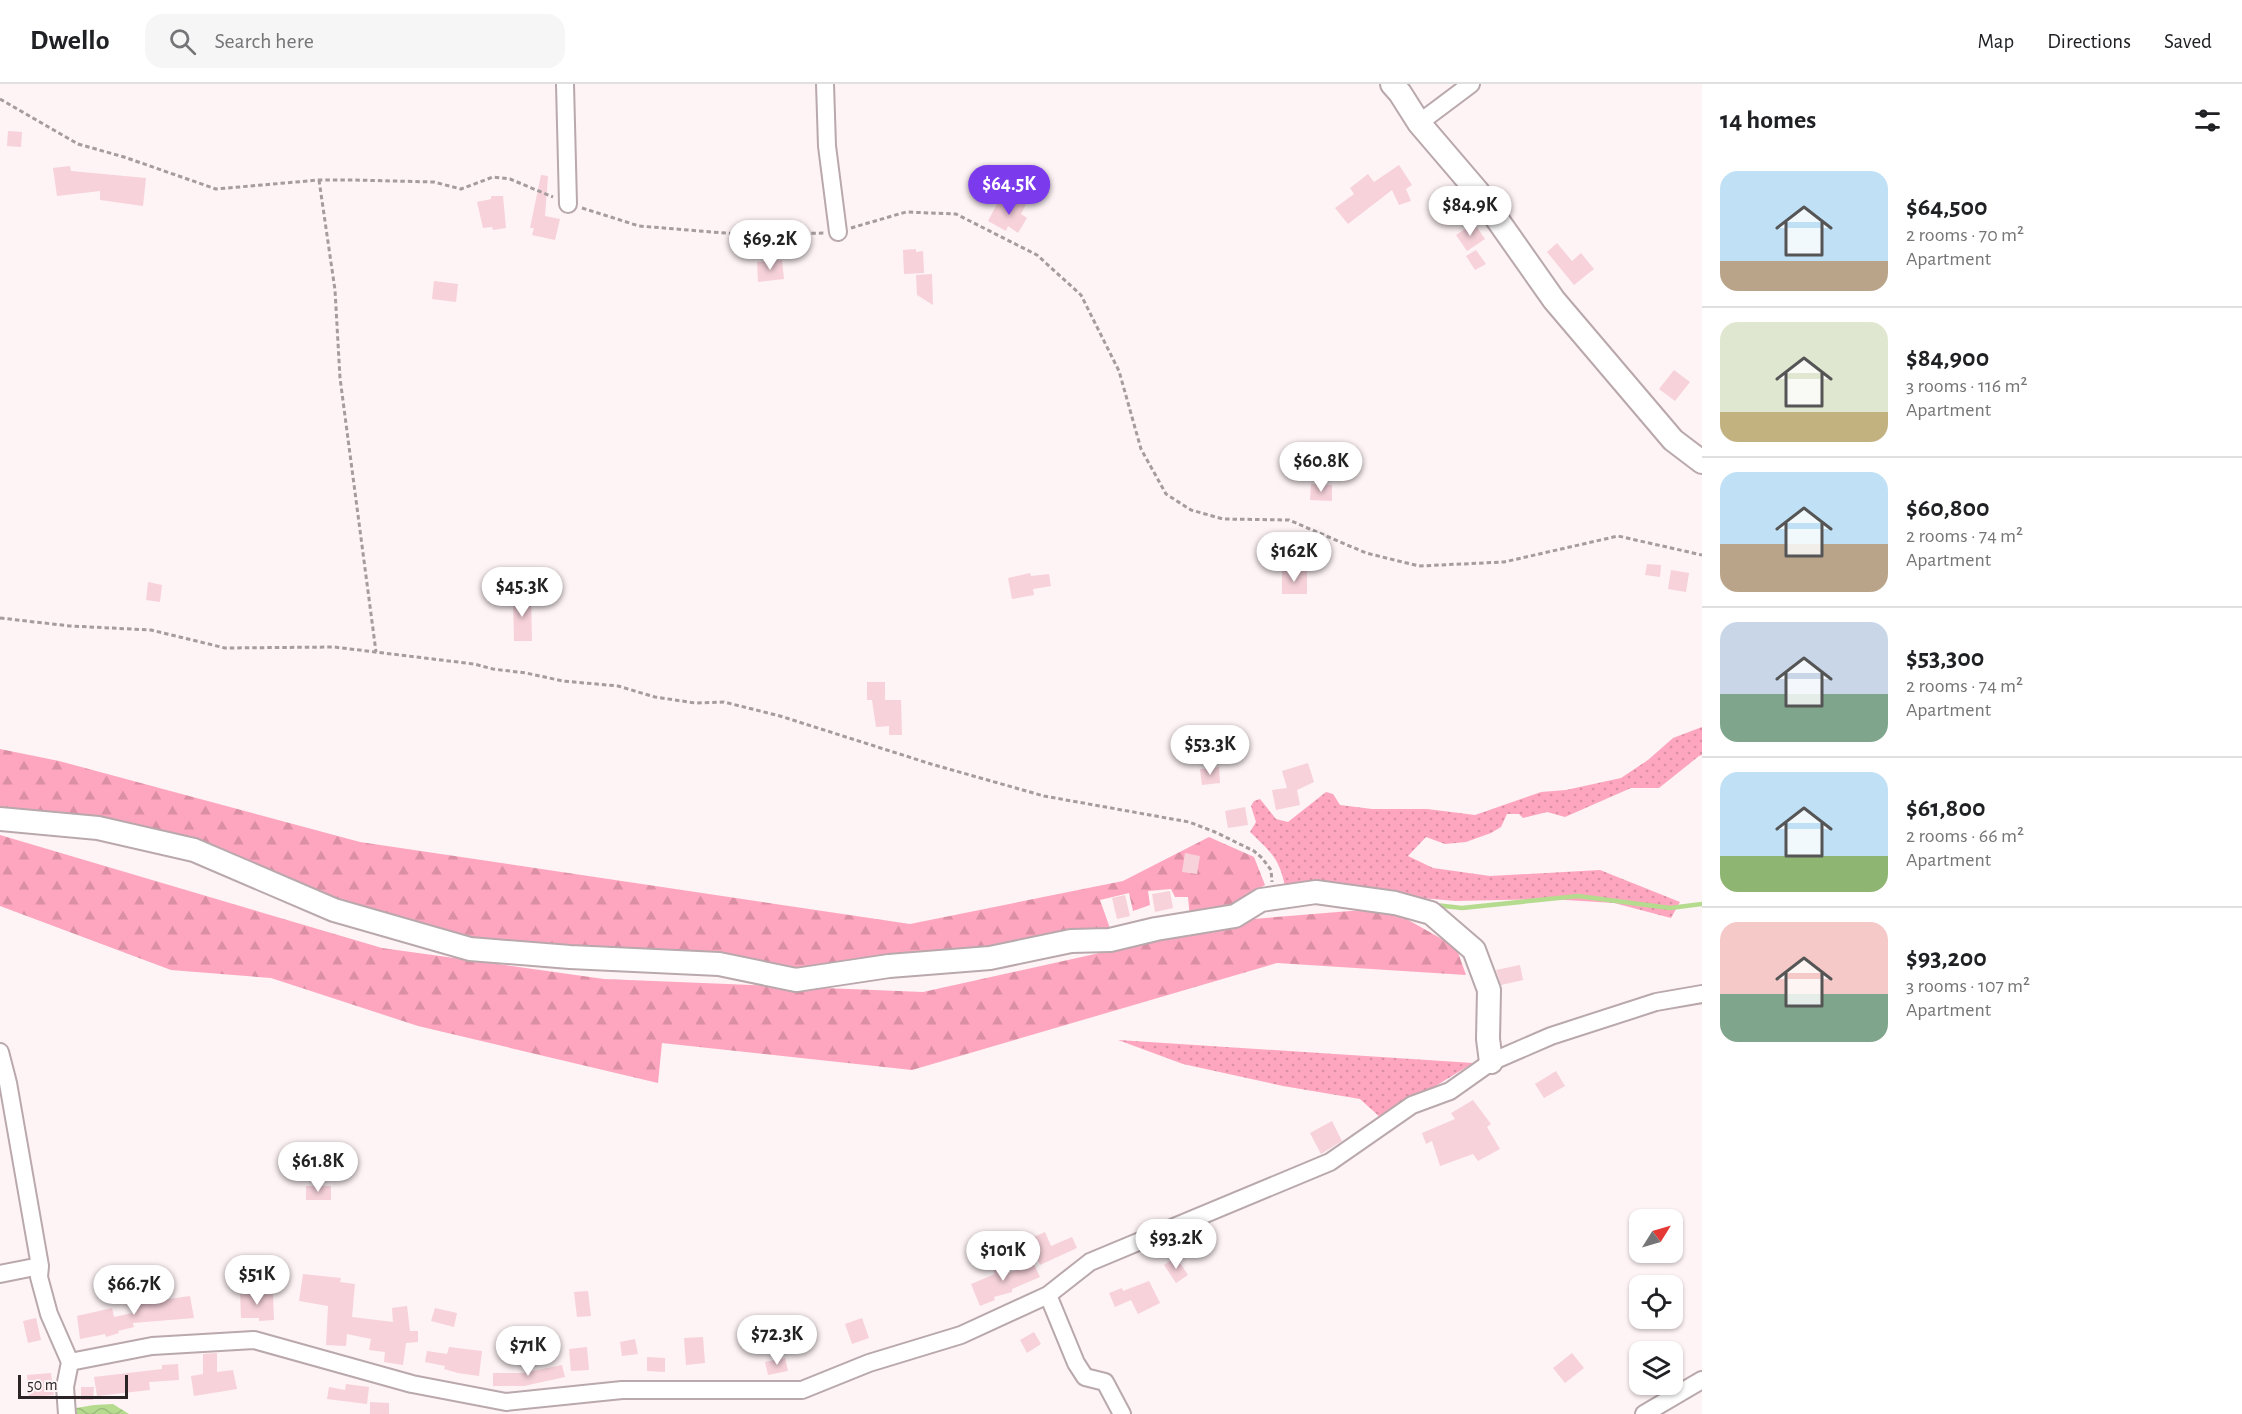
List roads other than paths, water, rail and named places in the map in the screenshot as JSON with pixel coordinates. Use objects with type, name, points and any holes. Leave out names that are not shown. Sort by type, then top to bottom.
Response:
[{"type":"street","points":[[565,84],[568,204]]},
{"type":"street","points":[[825,84],[827,146],[838,232]]},
{"type":"street","points":[[1392,84],[1419,123],[1478,192],[1562,308],[1673,440],[1702,462]]},
{"type":"street","points":[[1419,123],[1471,84]]},
{"type":"street","points":[[0,819],[98,828],[194,850],[334,910],[470,949],[570,957],[719,964],[796,980],[889,966],[990,958],[1071,941],[1110,940],[1156,929],[1235,916],[1261,900],[1316,892],[1395,903],[1431,913],[1474,950],[1489,990],[1488,1039],[1491,1062]]},
{"type":"street","points":[[70,1362],[152,1346],[254,1340],[412,1383],[506,1402],[622,1390],[802,1390],[869,1363],[961,1335],[1048,1295],[1090,1262],[1330,1162],[1412,1105],[1450,1091],[1491,1062],[1551,1036],[1656,1002],[1702,994]]},
{"type":"street","points":[[0,1052],[8,1083],[40,1266],[39,1277],[49,1314],[70,1362],[65,1387],[67,1414]]},
{"type":"street","points":[[0,1274],[40,1266]]},
{"type":"street","points":[[1048,1295],[1076,1363],[1085,1377],[1105,1382],[1122,1414]]},
{"type":"street","points":[[1644,1414],[1702,1380]]},
{"type":"water","points":[[113,1404],[129,1414],[77,1414],[76,1408]]},
{"type":"waterway","points":[[1435,905],[1462,908],[1578,896],[1670,908],[1702,904]]}]
